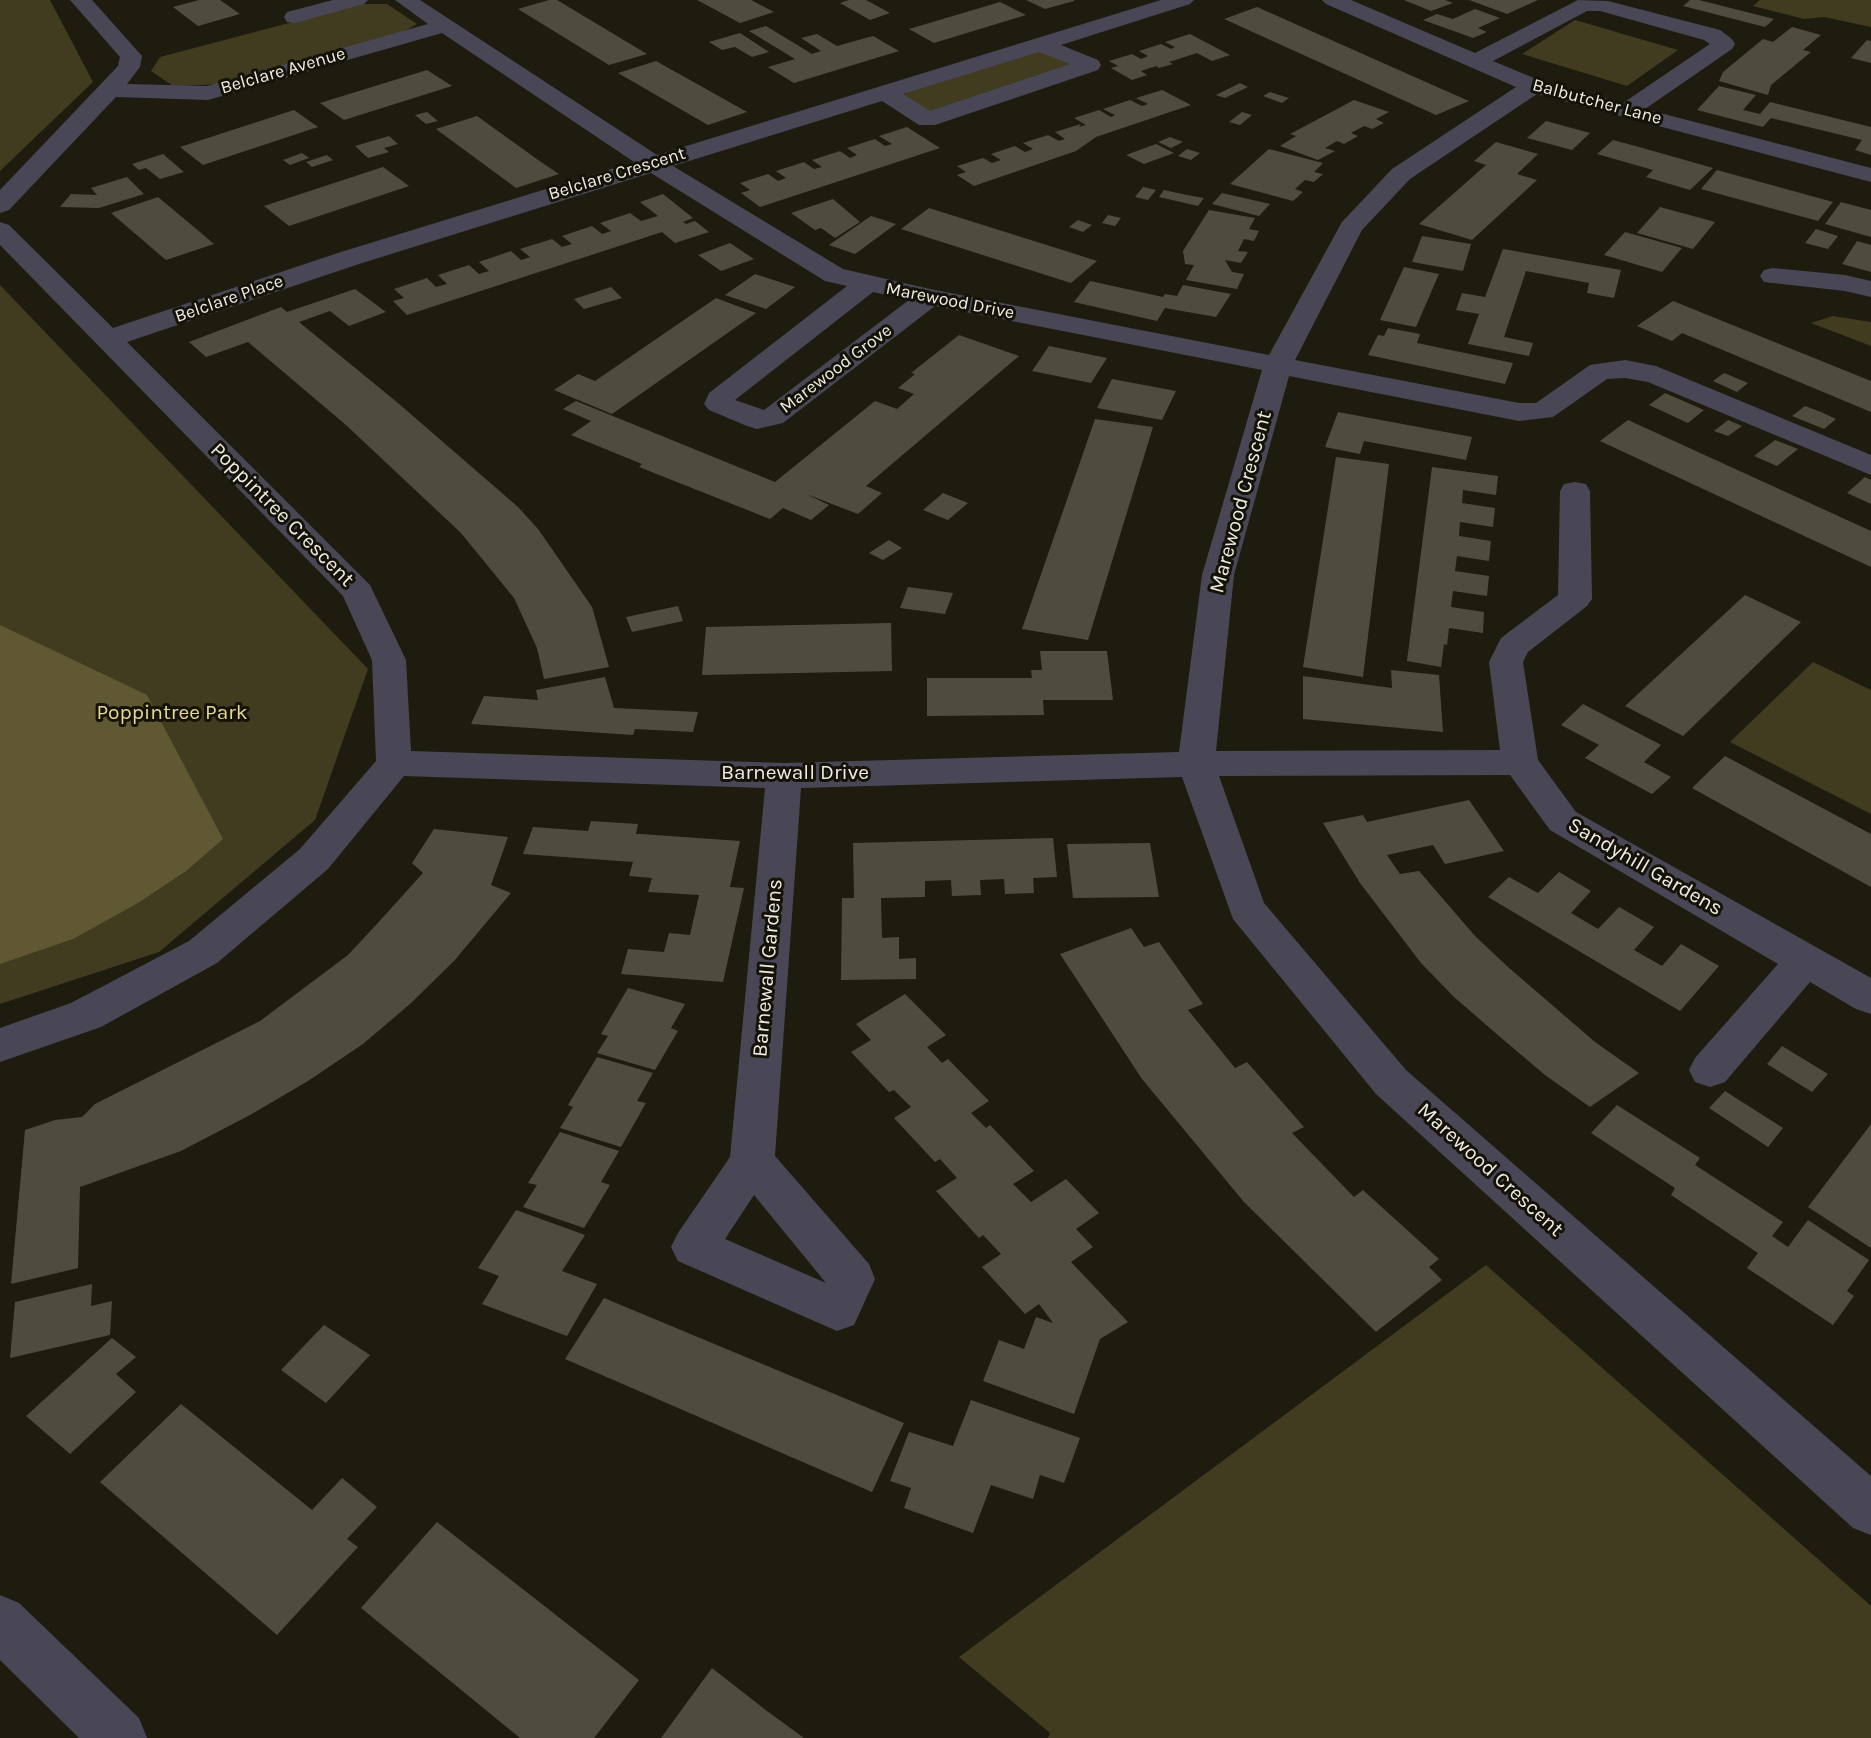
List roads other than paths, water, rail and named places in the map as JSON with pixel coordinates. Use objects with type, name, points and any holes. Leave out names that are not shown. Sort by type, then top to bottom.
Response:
[{"type":"street","points":[[0,205],[129,67],[131,56],[81,0]]},
{"type":"street","points":[[295,17],[357,0]]},
{"type":"street","points":[[406,0],[652,163]]},
{"type":"street","name":"Belclare Crescent","points":[[350,258],[1183,0]]},
{"type":"street","name":"Balbutcher Lane","points":[[1333,0],[1533,86],[1871,175]]},
{"type":"street","points":[[1476,61],[1583,5],[1601,5],[1712,35],[1724,44],[1628,110]]},
{"type":"street","name":"Belclare Avenue","points":[[110,90],[208,93],[444,26]]},
{"type":"street","points":[[885,92],[928,120],[1090,65],[1042,45]]},
{"type":"street","name":"Marewood Crescent","points":[[1533,86],[1401,174],[1351,227],[1277,367],[1218,575],[1196,764],[1247,909],[1391,1082],[1871,1510]]},
{"type":"street","name":"Marewood Drive","points":[[652,163],[834,275],[866,285],[1277,367]]},
{"type":"street","name":"Poppintree Crescent","points":[[0,230],[358,592],[389,660],[394,763]]},
{"type":"street","name":"Belclare Place","points":[[108,339],[350,258]]},
{"type":"street","points":[[1773,276],[1845,283],[1871,289]]},
{"type":"street","name":"Marewood Grove","points":[[866,285],[719,399],[719,404],[757,420],[773,417],[930,297]]},
{"type":"street","points":[[1277,367],[1519,412],[1543,411],[1600,371],[1625,369],[1656,375],[1871,466]]},
{"type":"street","name":"Sandyhill Gardens","points":[[1575,491],[1575,599],[1513,646],[1506,662],[1520,762],[1563,821],[1871,998]]},
{"type":"street","points":[[1196,764],[1520,762]]},
{"type":"street","points":[[0,1045],[86,1015],[203,952],[314,859],[394,763]]},
{"type":"street","name":"Barnewall Drive","points":[[394,763],[784,776],[1196,764]]},
{"type":"street","name":"Barnewall Gardens","points":[[752,1161],[784,776]]},
{"type":"street","points":[[1710,1070],[1805,960]]},
{"type":"street","points":[[0,1622],[119,1738]]},
{"type":"park label","name":"Poppintree Park","points":[[172,713]]}]
